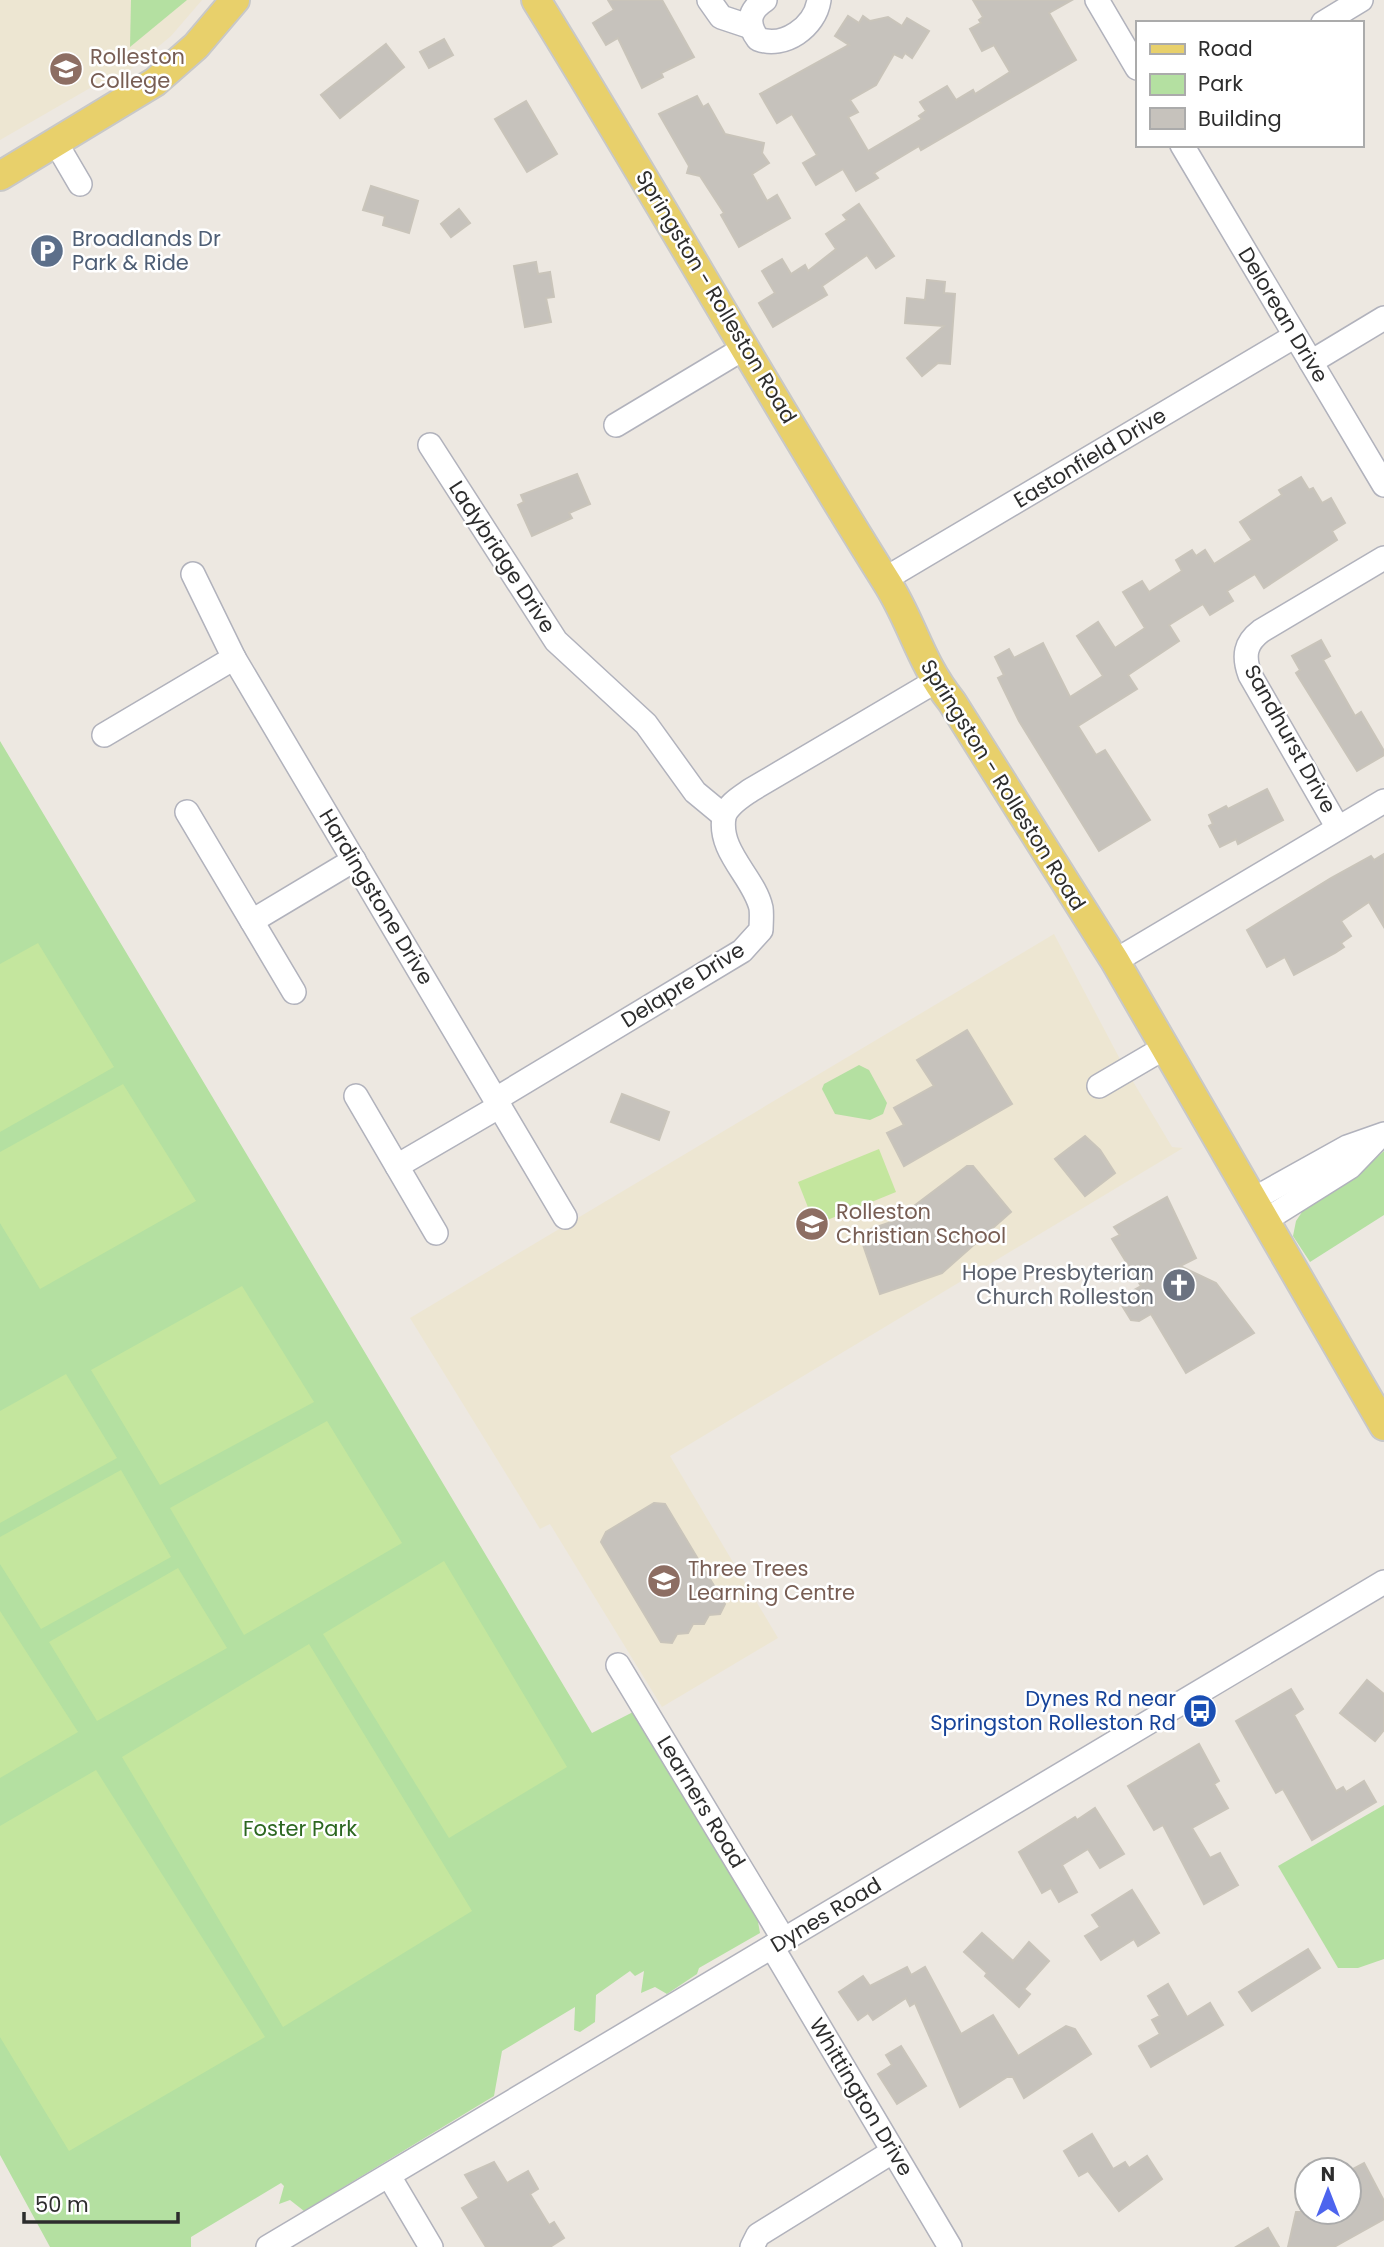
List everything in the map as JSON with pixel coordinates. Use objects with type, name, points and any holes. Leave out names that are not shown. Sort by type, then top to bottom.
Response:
[{"type":"main road","name":"Springston - Rolleston Road","points":[[536,0],[746,346],[867,554],[904,611],[917,649],[936,681],[960,713],[1115,961],[1384,1426]]},
{"type":"main road","points":[[0,176],[155,82],[196,46],[233,1]]},
{"type":"street","points":[[709,0],[721,18],[751,27]]},
{"type":"street","points":[[765,0],[752,13],[751,27],[758,39],[779,43],[812,20],[819,0]]},
{"type":"street","points":[[1097,0],[1136,66]]},
{"type":"street","points":[[1326,21],[1362,0]]},
{"type":"street","points":[[56,143],[80,184]]},
{"type":"street","name":"Delorean Drive","points":[[1183,147],[1384,485]]},
{"type":"street","points":[[1311,362],[1384,318]]},
{"type":"street","name":"Eastonfield Drive","points":[[885,579],[1295,336]]},
{"type":"street","points":[[616,425],[746,346]]},
{"type":"street","name":"Ladybridge Drive","points":[[430,445],[556,641],[646,724],[695,792],[724,816]]},
{"type":"street","name":"Sandhurst Drive","points":[[1338,828],[1250,675],[1244,661],[1246,649],[1252,638],[1262,631],[1384,558]]},
{"type":"street","name":"Hardingstone Drive","points":[[193,574],[234,658],[565,1217]]},
{"type":"street","points":[[104,735],[234,658]]},
{"type":"street","points":[[724,816],[731,805],[751,790],[936,681]]},
{"type":"street","name":"Sandhurst Drive","points":[[1115,961],[1384,801]]},
{"type":"street","points":[[187,812],[294,992]]},
{"type":"street","name":"Delapre Drive","points":[[397,1166],[742,951],[761,930],[761,908],[730,851],[724,816]]},
{"type":"street","points":[[252,921],[354,860]]},
{"type":"street","points":[[1099,1086],[1164,1048]]},
{"type":"street","points":[[356,1096],[436,1233]]},
{"type":"street","points":[[1258,1211],[1347,1147],[1382,1136]]},
{"type":"street","name":"Dynes Road","points":[[268,2247],[1384,1582]]},
{"type":"street","name":"Learners Road","points":[[618,1665],[778,1944]]},
{"type":"street","name":"Whittington Drive","points":[[778,1944],[892,2152],[950,2247]]},
{"type":"street","points":[[752,2247],[758,2235],[892,2152]]},
{"type":"street","points":[[389,2176],[431,2247]]},
{"type":"shaded area","name":"Rolleston College","points":[[0,0],[202,0],[171,36],[125,74],[115,80],[97,84],[0,140]]},
{"type":"shaded area","name":"Rolleston Christian School","points":[[1054,934],[1122,1063],[1172,1147],[1183,1148],[670,1456],[778,1638],[662,1707],[550,1524],[540,1529],[410,1318]]},
{"type":"green space","points":[[131,0],[187,0],[130,47]]},
{"type":"green space","name":"Foster Park","points":[[0,741],[592,1733],[635,1711],[757,1916],[760,1933],[699,1968],[697,1974],[667,1994],[655,1987],[641,1993],[644,1971],[635,1976],[630,1971],[596,1995],[595,2022],[580,2032],[574,2030],[575,2007],[502,2051],[494,2096],[304,2211],[290,2200],[279,2204],[284,2186],[281,2183],[191,2237],[191,2247],[50,2247],[0,2155]]},
{"type":"green space","points":[[38,943],[114,1067],[0,1132],[0,964]]},
{"type":"green space","points":[[859,1065],[869,1070],[887,1103],[883,1114],[870,1120],[835,1114],[822,1089],[824,1084]]},
{"type":"green space","points":[[123,1084],[196,1201],[40,1289],[0,1223],[0,1152]]},
{"type":"green space","points":[[879,1149],[896,1192],[815,1225],[798,1182]]},
{"type":"green space","points":[[1384,1151],[1384,1215],[1310,1262],[1293,1236],[1296,1221],[1306,1206],[1363,1170]]},
{"type":"green space","points":[[242,1286],[314,1402],[160,1485],[91,1370]]},
{"type":"green space","points":[[66,1374],[117,1458],[0,1523],[0,1411]]},
{"type":"green space","points":[[327,1421],[402,1543],[244,1635],[170,1508]]},
{"type":"green space","points":[[121,1470],[171,1557],[41,1629],[0,1564],[0,1537]]},
{"type":"green space","points":[[444,1561],[567,1767],[449,1838],[323,1634]]},
{"type":"green space","points":[[178,1568],[227,1648],[97,1721],[49,1642]]},
{"type":"green space","points":[[0,1611],[78,1732],[0,1778]]},
{"type":"green space","points":[[309,1644],[472,1911],[283,2027],[122,1757]]},
{"type":"green space","points":[[96,1770],[265,2037],[69,2151],[0,2037],[0,1826]]},
{"type":"green space","points":[[1384,1805],[1384,1959],[1358,1968],[1338,1968],[1278,1866]]},
{"type":"building","points":[[608,0],[662,0],[694,57],[661,73],[663,77],[642,88],[618,38],[606,45],[593,23],[614,10]]},
{"type":"building","points":[[973,0],[1072,0],[1049,13],[1076,60],[921,150],[919,146],[874,173],[878,178],[856,191],[843,169],[816,185],[803,163],[817,155],[792,114],[777,123],[760,94],[849,45],[835,36],[848,16],[859,23],[863,16],[870,21],[888,17],[902,26],[907,18],[929,31],[912,58],[905,53],[902,58],[894,54],[876,85],[850,100],[858,112],[848,117],[868,151],[922,119],[919,116],[926,111],[920,102],[947,86],[956,100],[973,90],[975,94],[1010,72],[994,45],[982,51],[970,29],[981,23],[979,20],[983,17]]},
{"type":"building","points":[[444,39],[453,55],[429,68],[420,52]]},
{"type":"building","points":[[386,44],[404,67],[340,118],[321,95]]},
{"type":"building","points":[[697,96],[703,107],[708,104],[725,134],[764,143],[762,153],[769,163],[752,174],[767,201],[777,195],[790,218],[739,247],[721,215],[724,213],[700,176],[687,173],[689,166],[659,114]]},
{"type":"building","points":[[526,101],[557,154],[527,172],[495,119]]},
{"type":"building","points":[[371,186],[418,201],[409,233],[383,225],[385,216],[363,210]]},
{"type":"building","points":[[859,204],[894,256],[876,268],[867,255],[822,286],[827,295],[773,327],[759,303],[775,293],[762,271],[782,259],[791,274],[805,265],[808,271],[836,249],[826,234],[847,220],[843,215]]},
{"type":"building","points":[[459,209],[470,223],[451,237],[441,224]]},
{"type":"building","points":[[536,262],[538,274],[550,272],[554,297],[546,298],[551,322],[525,327],[514,266]]},
{"type":"building","points":[[927,280],[945,282],[944,293],[955,294],[950,364],[938,363],[922,376],[907,358],[944,326],[905,323],[907,298],[925,300]]},
{"type":"building","points":[[577,474],[590,504],[569,513],[572,518],[532,536],[518,505],[524,502],[521,495]]},
{"type":"building","points":[[1301,477],[1309,490],[1313,488],[1322,503],[1331,498],[1345,523],[1332,531],[1337,540],[1264,588],[1255,574],[1227,591],[1233,601],[1210,615],[1203,604],[1169,625],[1179,641],[1128,675],[1137,689],[1078,726],[1096,755],[1105,750],[1150,820],[1099,851],[1019,721],[998,678],[1004,675],[995,657],[1009,649],[1014,658],[1043,643],[1070,697],[1103,676],[1077,636],[1098,622],[1115,648],[1145,628],[1123,592],[1142,581],[1149,592],[1182,571],[1176,560],[1192,550],[1196,556],[1205,550],[1214,564],[1252,540],[1240,522],[1282,495],[1279,490]]},
{"type":"building","points":[[1321,640],[1330,656],[1323,660],[1355,716],[1361,712],[1384,751],[1384,755],[1357,771],[1296,673],[1300,670],[1292,656]]},
{"type":"building","points":[[1267,789],[1283,820],[1238,844],[1236,839],[1220,847],[1209,826],[1213,824],[1209,815],[1226,806],[1228,809]]},
{"type":"building","points":[[1384,854],[1384,927],[1369,902],[1341,921],[1351,936],[1341,943],[1344,947],[1335,953],[1294,975],[1285,957],[1267,967],[1247,930],[1331,878],[1371,856],[1374,860]]},
{"type":"building","points":[[967,1030],[1012,1104],[904,1166],[887,1133],[904,1125],[894,1108],[934,1086],[917,1060]]},
{"type":"building","points":[[622,1094],[669,1112],[659,1140],[611,1122]]},
{"type":"building","points":[[1085,1136],[1100,1150],[1115,1173],[1085,1196],[1055,1159]]},
{"type":"building","points":[[967,1166],[973,1166],[1011,1212],[942,1273],[880,1294],[859,1233],[894,1221]]},
{"type":"building","name":"Hope Presbyterian Church Rolleston","points":[[1167,1197],[1196,1258],[1180,1266],[1216,1283],[1254,1333],[1186,1373],[1151,1314],[1139,1321],[1131,1320],[1118,1299],[1141,1286],[1112,1239],[1120,1235],[1114,1227]]},
{"type":"building","points":[[654,1503],[665,1504],[725,1604],[720,1614],[709,1615],[704,1624],[693,1624],[688,1633],[677,1634],[672,1643],[661,1642],[601,1542],[606,1532]]},
{"type":"building","points":[[1367,1680],[1384,1694],[1384,1730],[1375,1741],[1340,1713]]},
{"type":"building","points":[[1291,1689],[1303,1709],[1294,1715],[1336,1791],[1343,1787],[1346,1792],[1364,1781],[1376,1802],[1312,1840],[1283,1789],[1276,1793],[1236,1721]]},
{"type":"building","points":[[1199,1744],[1219,1781],[1214,1784],[1228,1808],[1192,1828],[1210,1858],[1220,1853],[1238,1885],[1204,1904],[1163,1825],[1154,1830],[1128,1786]]},
{"type":"building","points":[[1095,1808],[1124,1854],[1100,1868],[1088,1849],[1062,1865],[1077,1892],[1059,1902],[1051,1888],[1042,1893],[1019,1852],[1075,1817],[1077,1820]]},
{"type":"building","points":[[1132,1890],[1159,1933],[1138,1946],[1134,1939],[1101,1960],[1085,1936],[1100,1927],[1092,1915]]},
{"type":"building","points":[[982,1933],[1013,1961],[1029,1942],[1049,1961],[1024,1989],[1030,1994],[1019,2007],[985,1976],[987,1973],[964,1952]]},
{"type":"building","points":[[1308,1949],[1320,1968],[1252,2011],[1239,1992]]},
{"type":"building","points":[[907,1967],[911,1975],[925,1967],[961,2034],[993,2015],[1018,2056],[1066,2026],[1075,2029],[1091,2054],[1024,2098],[1013,2077],[1007,2077],[960,2107],[915,2003],[910,2006],[906,1998],[873,2020],[868,2013],[858,2020],[839,1992],[863,1976],[870,1986]]},
{"type":"building","points":[[1168,1984],[1187,2017],[1210,2003],[1223,2025],[1151,2067],[1139,2046],[1160,2034],[1152,2020],[1160,2016],[1148,1996]]},
{"type":"building","points":[[901,2046],[926,2086],[897,2104],[878,2074],[892,2065],[886,2055]]},
{"type":"building","points":[[1092,2134],[1113,2169],[1125,2162],[1129,2168],[1147,2156],[1162,2179],[1119,2211],[1088,2171],[1079,2176],[1064,2151]]},
{"type":"building","points":[[494,2162],[507,2183],[528,2171],[538,2189],[530,2194],[549,2225],[554,2222],[564,2238],[550,2247],[486,2247],[462,2208],[479,2198],[465,2175]]},
{"type":"building","points":[[1363,2164],[1384,2201],[1384,2219],[1334,2247],[1288,2247],[1293,2225],[1363,2226]]},
{"type":"building","points":[[1268,2228],[1279,2247],[1236,2247]]},
{"type":"place","name":"Rolleston College","points":[[66,69]]},
{"type":"place","name":"Broadlands Dr Park & Ride","points":[[47,251]]},
{"type":"place","name":"Rolleston Christian School","points":[[812,1224]]},
{"type":"place","name":"Hope Presbyterian Church Rolleston","points":[[1179,1285]]},
{"type":"place","name":"Three Trees Learning Centre","points":[[664,1581]]},
{"type":"place","name":"Dynes Rd near Springston Rolleston Rd","points":[[1200,1711]]}]
